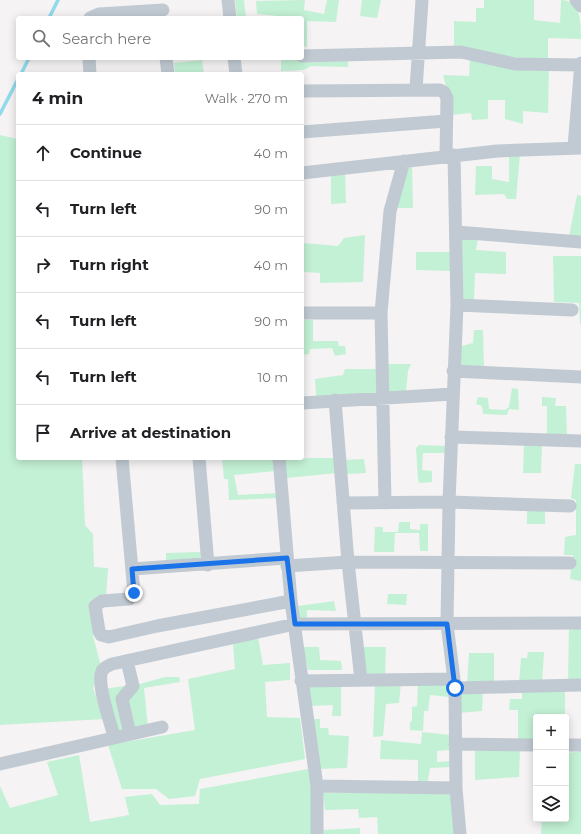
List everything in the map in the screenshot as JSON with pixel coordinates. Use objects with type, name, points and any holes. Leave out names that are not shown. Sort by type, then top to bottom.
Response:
[{"type":"street","points":[[228,0],[230,16]]},
{"type":"street","points":[[416,89],[422,0]]},
{"type":"street","points":[[576,0],[581,6]]},
{"type":"street","points":[[94,16],[99,14],[163,9]]},
{"type":"street","points":[[304,56],[418,52],[472,53],[515,64],[581,64],[578,148],[450,155],[304,173]]},
{"type":"street","points":[[89,60],[90,72]]},
{"type":"street","points":[[166,60],[168,72]]},
{"type":"street","points":[[234,60],[236,72]]},
{"type":"street","points":[[304,91],[440,90],[444,92],[447,98],[446,121],[456,232],[457,305],[451,437],[447,624],[454,684],[456,788],[460,834]]},
{"type":"street","points":[[304,132],[446,121]]},
{"type":"street","points":[[385,503],[384,398],[381,313],[390,211],[404,161]]},
{"type":"street","points":[[456,232],[581,242]]},
{"type":"street","points":[[457,305],[572,310]]},
{"type":"street","points":[[304,313],[381,313]]},
{"type":"street","points":[[454,372],[581,378]]},
{"type":"street","points":[[304,403],[453,394]]},
{"type":"street","points":[[335,400],[348,562],[361,680]]},
{"type":"street","points":[[451,437],[581,441]]},
{"type":"street","points":[[122,460],[134,593],[129,599],[102,601],[95,606],[101,635],[109,637],[157,626],[291,601]]},
{"type":"street","points":[[199,460],[208,565]]},
{"type":"street","points":[[279,460],[291,601],[301,681],[317,786],[318,834]]},
{"type":"street","points":[[343,503],[449,502],[570,506]]},
{"type":"street","points":[[132,569],[287,562],[570,563]]},
{"type":"street","points":[[114,737],[101,683],[101,676],[105,667],[127,661],[295,624],[581,623]]},
{"type":"street","points":[[127,661],[133,686],[122,699],[130,734]]},
{"type":"street","points":[[301,681],[361,680],[454,684],[581,685]]},
{"type":"street","points":[[0,764],[162,727]]},
{"type":"street","points":[[455,744],[533,745]]},
{"type":"street","points":[[569,745],[581,745]]},
{"type":"street","points":[[317,786],[456,788]]},
{"type":"green space","points":[[235,0],[244,0],[246,16],[237,16]]},
{"type":"green space","points":[[305,0],[304,10],[324,14],[327,0],[339,0],[336,22],[307,21],[307,47],[304,46],[304,16],[257,14],[256,1]]},
{"type":"green space","points":[[362,0],[381,0],[377,18],[360,16]]},
{"type":"green space","points":[[484,0],[534,0],[534,20],[560,23],[561,0],[568,1],[573,4],[578,13],[581,26],[581,39],[548,38],[548,61],[509,61],[454,48],[454,21],[476,22],[476,8],[484,8]]},
{"type":"green space","points":[[348,57],[348,67],[311,66],[304,70],[281,71],[281,60],[304,60],[304,58]]},
{"type":"green space","points":[[470,59],[549,68],[548,113],[523,111],[523,124],[505,119],[505,100],[488,100],[488,119],[472,120],[471,113],[450,115],[448,94],[443,75],[469,76]]},
{"type":"green space","points":[[202,60],[204,72],[175,72],[174,63]]},
{"type":"green space","points":[[0,135],[16,139],[16,460],[82,460],[85,525],[93,534],[94,567],[108,568],[106,596],[93,605],[93,636],[101,666],[93,688],[104,719],[0,725]]},
{"type":"green space","points":[[509,153],[520,154],[516,199],[507,199],[504,194],[475,195],[476,166],[492,166],[492,179],[509,182]]},
{"type":"green space","points":[[406,164],[412,164],[413,208],[394,208]]},
{"type":"green space","points":[[345,173],[346,203],[331,204],[331,176]]},
{"type":"green space","points":[[577,195],[581,196],[581,238],[569,237]]},
{"type":"green space","points":[[365,235],[363,282],[320,283],[320,273],[304,272],[304,243],[338,246],[344,238]]},
{"type":"green space","points":[[462,238],[478,238],[476,250],[506,252],[506,274],[475,273],[474,300],[461,299]]},
{"type":"green space","points":[[416,252],[451,252],[451,271],[416,270]]},
{"type":"green space","points":[[553,256],[581,256],[581,324],[579,303],[554,302]]},
{"type":"green space","points":[[304,320],[313,320],[313,341],[338,341],[339,346],[345,346],[346,354],[335,356],[332,348],[310,349],[309,354],[304,355]]},
{"type":"green space","points":[[474,330],[483,330],[484,369],[457,367],[458,347],[473,343]]},
{"type":"green space","points":[[387,364],[411,364],[408,371],[406,392],[389,393]]},
{"type":"green space","points":[[345,369],[380,369],[382,394],[316,397],[315,379],[343,375]]},
{"type":"green space","points":[[512,388],[518,389],[519,410],[509,409],[507,415],[483,414],[482,406],[476,404],[478,397],[488,398],[489,409],[505,410],[509,407]]},
{"type":"green space","points":[[542,397],[556,398],[555,406],[566,406],[567,436],[547,436],[547,406],[542,406]]},
{"type":"green space","points":[[524,444],[542,444],[541,473],[523,473]]},
{"type":"green space","points":[[419,445],[446,446],[446,453],[423,453],[422,470],[432,471],[432,482],[419,483],[416,448]]},
{"type":"green space","points":[[304,458],[336,458],[337,473],[286,478],[285,460],[304,460]]},
{"type":"green space","points":[[364,459],[366,473],[346,474],[344,460]]},
{"type":"green space","points":[[222,460],[276,460],[276,471],[234,475],[238,495],[278,493],[279,498],[229,500],[228,479],[224,479]]},
{"type":"green space","points":[[575,464],[581,464],[581,581],[570,579],[573,555],[564,555],[565,537],[576,535],[576,500],[571,498]]},
{"type":"green space","points":[[527,508],[545,508],[545,524],[527,524]]},
{"type":"green space","points":[[399,522],[410,522],[410,529],[420,530],[420,524],[428,524],[428,551],[420,551],[419,533],[395,533],[394,552],[374,552],[375,527],[383,527],[383,532],[398,532]]},
{"type":"green space","points":[[201,552],[200,563],[166,565],[166,553]]},
{"type":"green space","points":[[388,594],[407,594],[406,605],[387,604]]},
{"type":"green space","points":[[334,601],[336,611],[307,610],[307,622],[298,622],[298,606]]},
{"type":"green space","points":[[581,625],[581,682],[568,682],[569,626]]},
{"type":"green space","points":[[258,637],[263,665],[290,663],[290,680],[265,682],[267,717],[300,718],[305,759],[200,779],[195,796],[169,799],[156,789],[122,789],[108,745],[195,730],[188,679],[235,669],[233,644]]},
{"type":"green space","points":[[302,647],[319,647],[320,660],[341,661],[342,670],[308,670]]},
{"type":"green space","points":[[362,647],[386,647],[385,677],[363,678]]},
{"type":"green space","points":[[528,652],[544,652],[542,684],[519,683],[521,658],[527,658]]},
{"type":"green space","points":[[469,653],[494,653],[494,685],[467,685]]},
{"type":"green space","points":[[165,677],[179,677],[180,682],[144,688],[148,728],[131,731],[125,699],[136,685]]},
{"type":"green space","points":[[450,682],[450,697],[430,695],[428,711],[424,711],[423,731],[410,730],[410,722],[412,721],[412,707],[417,706],[418,683]]},
{"type":"green space","points":[[401,683],[399,703],[386,704],[383,736],[373,737],[375,685]]},
{"type":"green space","points":[[307,684],[341,685],[341,716],[332,716],[333,705],[311,706]]},
{"type":"green space","points":[[130,685],[127,732],[116,735],[105,689]]},
{"type":"green space","points":[[522,688],[565,688],[565,714],[533,714],[533,741],[518,741],[518,710],[509,710],[510,699],[522,699]]},
{"type":"green space","points":[[459,690],[483,690],[482,711],[458,713]]},
{"type":"green space","points":[[310,719],[320,719],[320,728],[328,728],[329,735],[349,736],[347,768],[317,769]]},
{"type":"green space","points":[[422,732],[451,735],[451,750],[437,751],[437,762],[452,761],[450,767],[430,768],[427,785],[418,784],[418,760],[380,759],[381,740],[421,744]]},
{"type":"green space","points":[[475,749],[520,750],[519,777],[475,780]]},
{"type":"green space","points":[[581,751],[581,834],[541,834],[542,822],[569,822],[569,753]]},
{"type":"green space","points":[[79,755],[90,822],[129,815],[125,797],[152,794],[160,805],[199,804],[200,789],[308,769],[313,788],[311,834],[0,834],[0,786],[10,808],[58,795],[47,762]]},
{"type":"green space","points":[[453,790],[456,834],[378,834],[377,817],[359,818],[358,809],[325,810],[323,793]]},
{"type":"green space","points":[[360,828],[360,834],[322,834],[322,830]]},
{"type":"waterway","points":[[50,16],[58,0]]},
{"type":"waterway","points":[[22,72],[28,60]]},
{"type":"waterway","points":[[0,114],[16,83]]},
{"type":"route","points":[[134,593],[132,569],[208,565],[287,558],[291,601],[295,624],[447,624],[455,688]]}]
